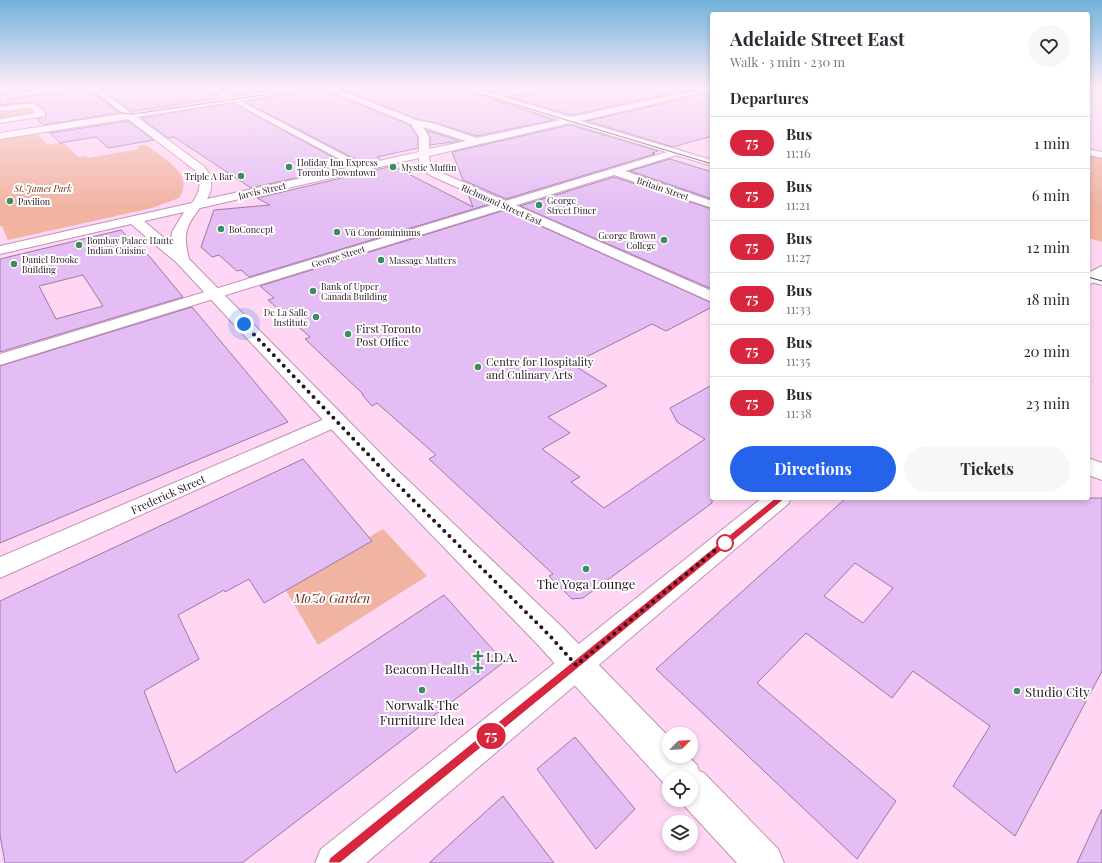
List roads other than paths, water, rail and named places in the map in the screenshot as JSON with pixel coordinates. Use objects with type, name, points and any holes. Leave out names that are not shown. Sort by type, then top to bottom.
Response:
[{"type":"main road","points":[[0,136],[56,127]]},
{"type":"main road","points":[[144,127],[201,169],[207,178],[208,183],[202,197],[179,230],[178,238],[182,260]]},
{"type":"main road","name":"Richmond Street East","points":[[418,127],[424,134],[426,142],[424,163],[429,170],[455,184],[710,296]]},
{"type":"main road","points":[[437,127],[475,141]]},
{"type":"main road","name":"Jarvis Street","points":[[0,250],[536,127]]},
{"type":"main road","points":[[593,127],[710,162]]},
{"type":"main road","points":[[1090,152],[1102,155]]},
{"type":"main road","points":[[133,219],[182,260],[383,470],[550,636],[677,771]]},
{"type":"main road","points":[[1090,467],[1102,472]]},
{"type":"main road","points":[[335,863],[777,500]]},
{"type":"main road","points":[[698,793],[764,863]]},
{"type":"street","points":[[285,127],[362,167]]},
{"type":"street","name":"George Street","points":[[0,360],[677,152]]},
{"type":"street","name":"Britain Street","points":[[614,171],[710,204]]},
{"type":"street","name":"Frederick Street","points":[[0,568],[336,420]]},
{"type":"tram line","points":[[590,127],[710,163]]},
{"type":"tram line","points":[[1090,278],[1102,281]]},
{"type":"place","name":"Holiday Inn Express Toronto Downtown","points":[[289,167]]},
{"type":"place","name":"Mystic Muffin","points":[[393,167]]},
{"type":"place","name":"Triple A Bar","points":[[241,176]]},
{"type":"place","name":"Pavilion","points":[[10,201]]},
{"type":"place","name":"George Street Diner","points":[[539,205]]},
{"type":"place","name":"BoConcept","points":[[221,229]]},
{"type":"place","name":"Vü Condominiums","points":[[337,232]]},
{"type":"place","name":"George Brown College","points":[[664,240]]},
{"type":"place","name":"Bombay Palace Haute Indian Cuisine","points":[[79,245]]},
{"type":"place","name":"Massage Matters","points":[[381,260]]},
{"type":"place","name":"Daniel Brooke Building","points":[[14,264]]},
{"type":"place","name":"Bank of Upper Canada Building","points":[[313,291]]},
{"type":"place","name":"De La Salle Institute","points":[[316,317]]},
{"type":"place","name":"First Toronto Post Office","points":[[348,334]]},
{"type":"place","name":"Centre for Hospitality and Culinary Arts","points":[[478,367]]},
{"type":"place","name":"The Yoga Lounge","points":[[586,569]]},
{"type":"place","name":"I.D.A.","points":[[478,656]]},
{"type":"place","name":"Beacon Health","points":[[478,668]]},
{"type":"place","name":"Norwalk The Furniture Idea","points":[[422,690]]},
{"type":"place","name":"Studio City","points":[[1017,691]]},
{"type":"park label","name":"St. James Park","points":[[43,188]]},
{"type":"park label","name":"MoZo Garden","points":[[332,597]]}]
